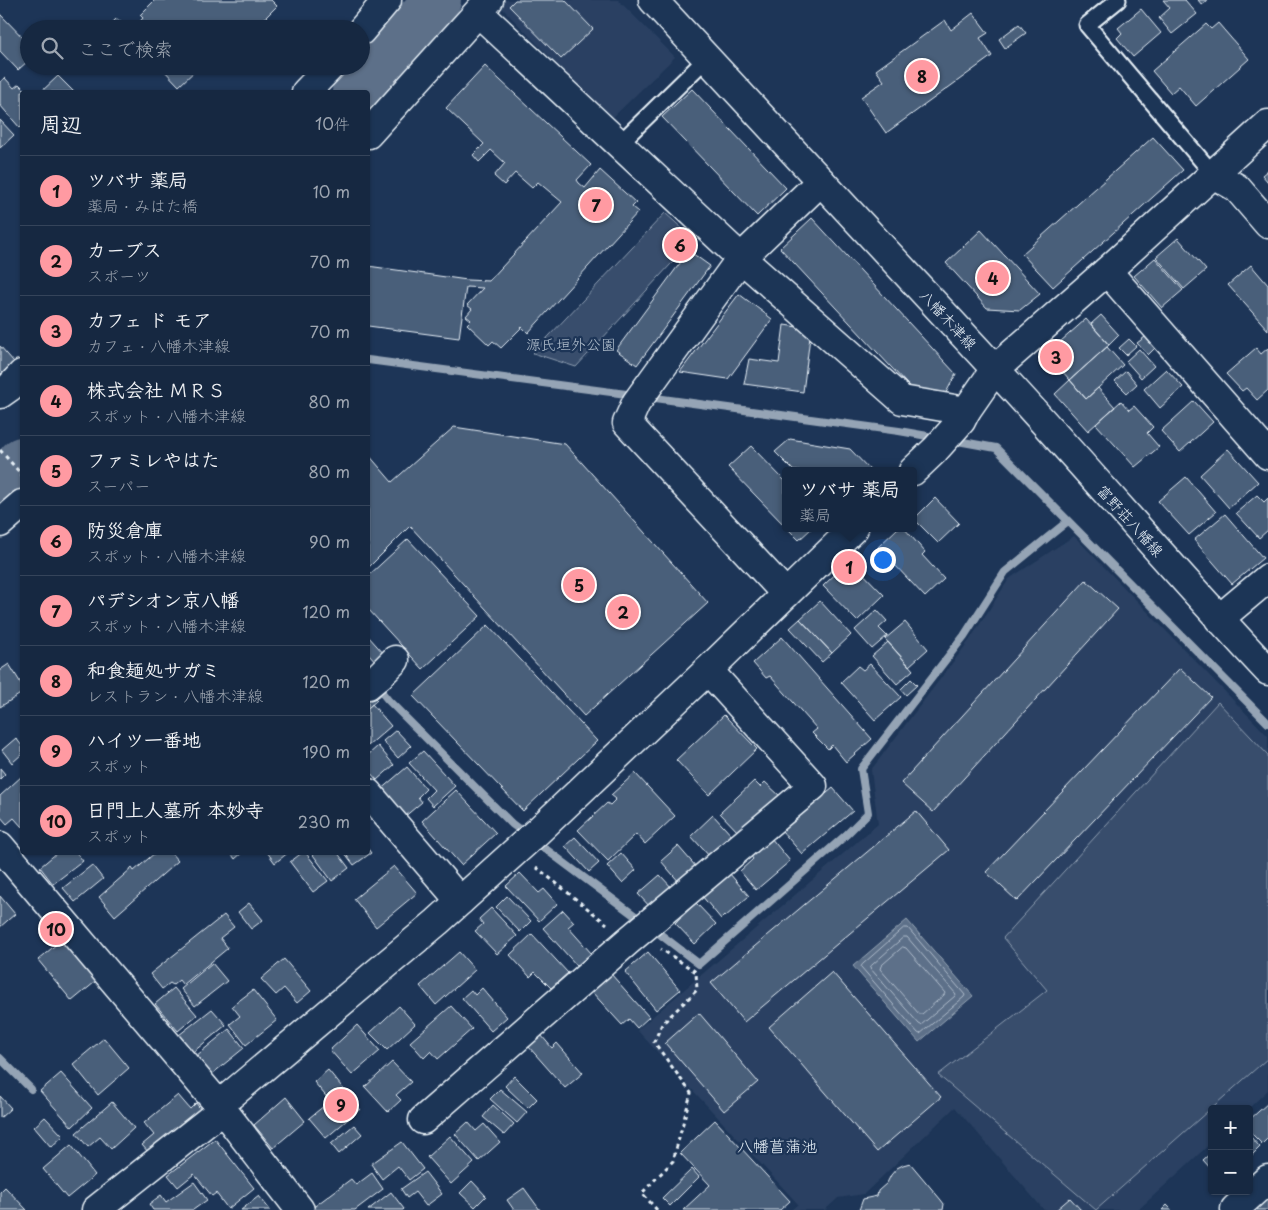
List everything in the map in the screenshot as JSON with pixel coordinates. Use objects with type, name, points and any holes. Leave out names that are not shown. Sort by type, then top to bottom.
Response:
[{"type":"street","points":[[370,20],[387,0]]},
{"type":"street","name":"八幡木津線","points":[[654,0],[994,369]]},
{"type":"street","points":[[370,132],[482,4],[619,144],[741,258],[902,400],[963,416]]},
{"type":"street","points":[[308,90],[322,75]]},
{"type":"street","points":[[917,467],[935,450],[963,416],[994,369],[1107,271],[1268,124]]},
{"type":"street","points":[[1213,174],[1237,188],[1268,224]]},
{"type":"street","points":[[786,594],[627,423],[636,402],[741,258],[821,181]]},
{"type":"street","points":[[1107,271],[1268,455]]},
{"type":"street","name":"富野荘八幡線","points":[[994,369],[1268,671]]},
{"type":"street","points":[[0,394],[20,376]]},
{"type":"street","points":[[0,523],[20,506]]},
{"type":"street","points":[[96,1210],[437,922],[527,841],[708,670],[850,532]]},
{"type":"street","points":[[1219,619],[1268,578]]},
{"type":"street","points":[[423,1120],[642,930],[813,786],[708,670]]},
{"type":"street","points":[[370,795],[460,900]]},
{"type":"street","points":[[0,846],[220,1107],[300,1210]]},
{"type":"street","points":[[1237,1210],[1268,1178]]},
{"type":"lane","points":[[1118,0],[1086,25],[1213,174]]},
{"type":"lane","points":[[619,144],[707,58]]},
{"type":"path","points":[[0,450],[20,473]]},
{"type":"path","points":[[527,841],[642,930],[646,939],[696,972],[697,990],[662,1024],[654,1042],[691,1094],[673,1161],[642,1193],[657,1210]]},
{"type":"shaded area","points":[[502,0],[618,0],[675,57],[611,119],[498,4]]},
{"type":"shaded area","points":[[1074,536],[1268,736],[1268,1090],[1252,1105],[1208,1105],[1208,1146],[1138,1210],[1044,1210],[955,1107],[864,1194],[838,1198],[825,1210],[791,1210],[798,1204],[637,1030],[878,824],[871,770],[969,641],[1009,579]]},
{"type":"green space","name":"源氏垣外公園","points":[[665,213],[694,239],[576,367],[533,353]]},
{"type":"green space","points":[[1218,702],[1268,755],[1268,1058],[1215,1105],[1208,1105],[1208,1111],[1096,1210],[938,1075],[1047,990],[1003,938]]},
{"type":"water","points":[[907,920],[973,996],[919,1042],[853,966]]},
{"type":"building","points":[[155,0],[271,0],[277,6],[263,20],[141,20],[143,18],[140,15]]},
{"type":"building","points":[[515,0],[565,0],[593,29],[561,59],[509,6]]},
{"type":"building","points":[[1163,0],[1185,0],[1197,14],[1172,34],[1159,18],[1170,8]]},
{"type":"building","points":[[1198,0],[1208,0],[1202,5]]},
{"type":"building","points":[[1141,9],[1161,33],[1133,57],[1117,38],[1122,33],[1118,28]]},
{"type":"building","points":[[973,13],[988,33],[980,38],[992,56],[886,133],[861,97],[884,81],[876,70],[945,20],[951,30]]},
{"type":"building","points":[[0,14],[20,35],[20,68],[18,70],[0,51]]},
{"type":"building","points":[[1218,23],[1249,59],[1196,106],[1179,86],[1171,93],[1152,71],[1206,24],[1211,29]]},
{"type":"building","points":[[1019,24],[1026,33],[1005,48],[999,39]]},
{"type":"building","points":[[485,66],[591,165],[577,180],[579,183],[585,188],[600,170],[636,203],[632,207],[638,212],[528,333],[522,327],[501,348],[493,341],[489,345],[467,324],[471,320],[466,316],[472,309],[467,305],[483,288],[466,287],[459,338],[370,326],[370,266],[467,280],[489,281],[562,202],[538,182],[532,188],[515,173],[504,185],[494,176],[505,163],[491,150],[479,162],[473,155],[484,144],[446,108]]},
{"type":"building","points":[[169,75],[191,75],[179,86]]},
{"type":"building","points":[[58,76],[72,90],[43,90]]},
{"type":"building","points":[[5,78],[14,88],[19,84],[25,90],[20,90],[20,128],[0,105],[0,82]]},
{"type":"building","points":[[692,89],[786,188],[757,216],[662,117]]},
{"type":"building","points":[[0,120],[14,135],[0,148]]},
{"type":"building","points":[[1153,137],[1183,170],[1053,287],[1022,254]]},
{"type":"building","points":[[1268,170],[1268,182],[1262,175]]},
{"type":"building","points":[[812,218],[956,374],[941,402],[919,397],[780,248]]},
{"type":"building","points":[[981,230],[1040,294],[1020,310],[987,308],[946,263]]},
{"type":"building","points":[[1178,238],[1206,270],[1184,289],[1156,257]]},
{"type":"building","points":[[682,239],[686,244],[679,251],[674,246]]},
{"type":"building","points":[[689,251],[710,266],[637,365],[616,350]]},
{"type":"building","points":[[1155,258],[1183,290],[1162,308],[1134,276]]},
{"type":"building","points":[[1251,265],[1268,285],[1268,330],[1228,285]]},
{"type":"building","points":[[739,294],[772,319],[728,379],[680,372]]},
{"type":"building","points":[[1101,315],[1119,335],[1109,345],[1091,324]]},
{"type":"building","points":[[1086,319],[1109,345],[1070,380],[1052,360],[1052,349]]},
{"type":"building","points":[[784,325],[811,329],[803,392],[744,384],[749,359],[779,363]]},
{"type":"building","points":[[1145,337],[1155,348],[1148,355],[1137,343]]},
{"type":"building","points":[[1129,339],[1136,346],[1126,355],[1119,348]]},
{"type":"building","points":[[0,346],[14,362],[0,375]]},
{"type":"building","points":[[1107,347],[1123,365],[1086,399],[1070,380]]},
{"type":"building","points":[[1256,348],[1261,354],[1268,348],[1268,390],[1257,400],[1246,388],[1242,391],[1226,374]]},
{"type":"building","points":[[1139,349],[1154,366],[1141,378],[1126,361]]},
{"type":"building","points":[[1166,369],[1183,387],[1160,408],[1144,389]]},
{"type":"building","points":[[1126,371],[1137,384],[1127,393],[1115,381]]},
{"type":"building","points":[[1070,380],[1086,399],[1098,388],[1115,407],[1088,431],[1055,394]]},
{"type":"building","points":[[1121,401],[1129,410],[1134,406],[1153,427],[1147,433],[1159,447],[1135,467],[1096,424]]},
{"type":"building","points":[[1194,401],[1213,422],[1180,452],[1161,431]]},
{"type":"building","points":[[454,427],[565,444],[708,603],[584,716],[410,526],[370,566],[370,456],[392,482]]},
{"type":"building","points":[[790,439],[850,449],[867,467],[790,467],[775,452]]},
{"type":"building","points":[[751,446],[782,478],[782,523],[728,467]]},
{"type":"building","points":[[1228,449],[1258,482],[1229,508],[1200,475]]},
{"type":"building","points":[[1186,477],[1216,512],[1189,535],[1158,501]]},
{"type":"building","points":[[1257,495],[1264,502],[1268,498],[1268,530],[1259,538],[1236,513]]},
{"type":"building","points":[[935,498],[959,523],[938,543],[917,522],[917,516]]},
{"type":"building","points":[[1225,514],[1263,558],[1232,584],[1194,540]]},
{"type":"building","points":[[791,532],[808,532],[799,540]]},
{"type":"building","points":[[894,532],[908,532],[925,552],[922,555],[944,579],[925,597],[878,547]]},
{"type":"building","points":[[408,539],[480,616],[423,669],[370,611],[370,574]]},
{"type":"building","points":[[850,560],[884,595],[857,621],[823,586]]},
{"type":"building","points":[[1086,580],[1118,609],[933,812],[901,783]]},
{"type":"building","points":[[820,601],[851,635],[832,653],[800,619]]},
{"type":"building","points":[[877,610],[887,621],[879,628],[887,636],[872,649],[855,630]]},
{"type":"building","points":[[800,619],[832,653],[822,662],[790,628]]},
{"type":"building","points":[[905,622],[928,649],[909,666],[885,639]]},
{"type":"building","points":[[488,625],[597,741],[523,811],[413,696]]},
{"type":"building","points":[[782,637],[872,739],[846,762],[832,745],[828,749],[812,733],[817,729],[770,676],[766,678],[753,663]]},
{"type":"building","points":[[370,638],[385,655],[377,663],[370,655]]},
{"type":"building","points":[[888,642],[913,670],[897,684],[872,656]]},
{"type":"building","points":[[9,664],[20,682],[20,694],[0,707],[0,670]]},
{"type":"building","points":[[870,664],[901,697],[875,720],[841,682],[858,666],[863,670]]},
{"type":"building","points":[[1180,668],[1211,697],[1017,901],[986,872]]},
{"type":"building","points":[[911,679],[917,685],[906,695],[901,689]]},
{"type":"building","points":[[370,693],[377,700],[370,706]]},
{"type":"building","points":[[372,704],[391,726],[370,744],[370,706]]},
{"type":"building","points":[[724,715],[757,749],[709,795],[676,760]]},
{"type":"building","points":[[396,730],[411,746],[398,758],[383,741]]},
{"type":"building","points":[[16,738],[20,743],[20,756],[12,763],[2,750]]},
{"type":"building","points":[[378,746],[394,765],[377,780],[370,772],[370,753]]},
{"type":"building","points":[[423,751],[455,786],[433,806],[426,798],[434,790],[409,763]]},
{"type":"building","points":[[407,767],[426,789],[418,797],[422,802],[403,818],[379,791]]},
{"type":"building","points":[[0,768],[5,774],[0,779]]},
{"type":"building","points":[[635,773],[675,816],[645,844],[636,834],[608,861],[578,830],[607,803],[610,805],[616,799],[611,795]]},
{"type":"building","points":[[20,778],[20,825],[14,818],[7,824],[0,816],[0,796]]},
{"type":"building","points":[[754,781],[760,787],[765,782],[781,797],[741,835],[720,813]]},
{"type":"building","points":[[833,788],[853,811],[802,854],[782,831]]},
{"type":"building","points":[[456,790],[496,833],[461,865],[422,821]]},
{"type":"building","points":[[916,811],[949,850],[744,1022],[711,983]]},
{"type":"building","points":[[713,815],[733,837],[710,857],[691,836]]},
{"type":"building","points":[[575,837],[599,863],[589,872],[565,846]]},
{"type":"building","points":[[771,838],[790,861],[756,890],[740,871],[753,859],[750,855]]},
{"type":"building","points":[[678,846],[697,868],[680,883],[661,861]]},
{"type":"building","points":[[621,853],[636,870],[622,883],[607,866]]},
{"type":"building","points":[[54,855],[78,855],[83,861],[53,884],[40,867]]},
{"type":"building","points":[[153,855],[173,855],[178,861],[115,916],[99,897],[132,868],[134,871]]},
{"type":"building","points":[[269,855],[285,855],[275,863]]},
{"type":"building","points":[[299,855],[307,855],[328,881],[313,892],[290,862]]},
{"type":"building","points":[[313,855],[339,855],[349,868],[332,881]]},
{"type":"building","points":[[346,855],[368,855],[354,865]]},
{"type":"building","points":[[92,865],[103,879],[75,902],[63,888]]},
{"type":"building","points":[[394,866],[417,893],[376,927],[354,899]]},
{"type":"building","points":[[520,873],[539,893],[544,889],[557,904],[539,921],[506,886]]},
{"type":"building","points":[[729,873],[749,896],[721,919],[702,896]]},
{"type":"building","points":[[660,875],[673,889],[652,909],[638,894]]},
{"type":"building","points":[[0,896],[15,914],[0,927]]},
{"type":"building","points":[[507,896],[531,921],[520,932],[496,907]]},
{"type":"building","points":[[249,903],[263,920],[251,929],[238,912]]},
{"type":"building","points":[[696,903],[716,924],[695,944],[675,923]]},
{"type":"building","points":[[491,908],[517,936],[497,954],[475,931],[483,924],[479,919]]},
{"type":"building","points":[[563,910],[574,922],[568,927],[592,954],[578,967],[543,928]]},
{"type":"building","points":[[224,915],[234,927],[220,938],[228,948],[183,985],[179,980],[173,985],[170,983],[162,989],[150,974]]},
{"type":"building","points":[[532,934],[568,973],[551,988],[535,972],[530,977],[510,955]]},
{"type":"building","points":[[66,936],[100,978],[72,1001],[38,960]]},
{"type":"building","points":[[459,952],[475,970],[436,1005],[420,986]]},
{"type":"building","points":[[648,952],[680,990],[656,1010],[625,972]]},
{"type":"building","points":[[284,959],[311,991],[297,1003],[284,988],[276,995],[261,979]]},
{"type":"building","points":[[212,963],[227,981],[195,1006],[181,989]]},
{"type":"building","points":[[832,972],[941,1097],[877,1152],[769,1027]]},
{"type":"building","points":[[611,974],[649,1017],[637,1028],[629,1019],[622,1025],[591,991]]},
{"type":"building","points":[[174,988],[197,1015],[178,1031],[155,1004]]},
{"type":"building","points":[[482,988],[507,1017],[491,1031],[462,998],[471,990],[475,995]]},
{"type":"building","points":[[253,990],[277,1020],[246,1045],[230,1024],[240,1016],[232,1006]]},
{"type":"building","points":[[399,1006],[415,1024],[387,1050],[370,1033]]},
{"type":"building","points":[[451,1006],[472,1029],[438,1059],[431,1051],[424,1058],[410,1042]]},
{"type":"building","points":[[212,1009],[226,1025],[193,1052],[179,1035]]},
{"type":"building","points":[[699,1013],[758,1082],[724,1111],[665,1043]]},
{"type":"building","points":[[357,1025],[380,1051],[352,1075],[330,1050]]},
{"type":"building","points":[[229,1029],[244,1048],[212,1074],[196,1056]]},
{"type":"building","points":[[541,1035],[552,1048],[557,1043],[583,1073],[565,1088],[528,1046]]},
{"type":"building","points":[[104,1038],[129,1068],[98,1095],[73,1064]]},
{"type":"building","points":[[392,1062],[411,1082],[396,1095],[401,1100],[388,1112],[365,1087]]},
{"type":"building","points":[[328,1070],[360,1109],[326,1138],[309,1118],[330,1101],[314,1082]]},
{"type":"building","points":[[61,1073],[92,1108],[72,1127],[40,1091]]},
{"type":"building","points":[[514,1076],[537,1099],[528,1108],[505,1086]]},
{"type":"building","points":[[500,1089],[527,1112],[517,1123],[490,1099]]},
{"type":"building","points":[[178,1095],[190,1109],[196,1103],[201,1110],[149,1153],[142,1145],[154,1135],[144,1123]]},
{"type":"building","points":[[0,1096],[11,1108],[0,1118]]},
{"type":"building","points":[[286,1097],[305,1121],[273,1148],[254,1125]]},
{"type":"building","points":[[112,1102],[134,1128],[111,1149],[100,1137],[88,1147],[76,1133]]},
{"type":"building","points":[[1268,1103],[1268,1138],[1262,1144],[1253,1135],[1253,1116]]},
{"type":"building","points":[[493,1105],[514,1124],[504,1135],[483,1117]]},
{"type":"building","points":[[45,1117],[63,1136],[51,1147],[34,1127]]},
{"type":"building","points":[[715,1120],[790,1201],[780,1210],[683,1210],[710,1185],[680,1153]]},
{"type":"building","points":[[468,1122],[476,1131],[484,1124],[500,1142],[479,1161],[455,1134]]},
{"type":"building","points":[[354,1125],[362,1134],[339,1154],[331,1144]]},
{"type":"building","points":[[450,1136],[474,1163],[451,1184],[427,1157]]},
{"type":"building","points":[[215,1139],[254,1188],[228,1209],[216,1193],[212,1196],[194,1174],[178,1187],[168,1175]]},
{"type":"building","points":[[1253,1139],[1260,1147],[1253,1154]]},
{"type":"building","points":[[402,1142],[423,1169],[409,1180],[398,1166],[382,1179],[371,1164]]},
{"type":"building","points":[[71,1145],[95,1175],[67,1198],[43,1169]]},
{"type":"building","points":[[1208,1156],[1208,1166],[1203,1160]]},
{"type":"building","points":[[910,1163],[944,1204],[943,1210],[859,1210],[863,1199],[877,1196],[878,1191],[887,1183],[897,1168]]},
{"type":"building","points":[[692,1169],[699,1177],[670,1206],[662,1198]]},
{"type":"building","points":[[425,1172],[442,1194],[426,1206],[415,1192],[407,1198],[401,1189]]},
{"type":"building","points":[[372,1173],[383,1189],[355,1210],[311,1210],[351,1179],[356,1185]]},
{"type":"building","points":[[472,1181],[486,1196],[475,1207],[460,1193]]},
{"type":"building","points":[[194,1182],[207,1200],[193,1210],[153,1210],[149,1204],[161,1195],[166,1202]]},
{"type":"building","points":[[5,1187],[27,1210],[0,1210],[0,1192]]},
{"type":"building","points":[[524,1188],[540,1210],[514,1210],[507,1200]]},
{"type":"building","points":[[391,1192],[403,1210],[368,1210]]},
{"type":"building","points":[[1268,1194],[1268,1210],[1257,1210],[1255,1207]]},
{"type":"building","points":[[259,1196],[270,1210],[241,1210]]},
{"type":"building","points":[[1070,1198],[1081,1210],[1056,1210]]},
{"type":"building","points":[[1167,1205],[1172,1210],[1162,1210]]},
{"type":"waterway","points":[[358,90],[437,0]]},
{"type":"waterway","points":[[370,360],[634,395]]},
{"type":"waterway","points":[[648,397],[939,438]]},
{"type":"waterway","points":[[952,440],[996,448],[1268,723]]},
{"type":"waterway","points":[[0,486],[20,463]]},
{"type":"waterway","points":[[652,928],[699,964],[846,835],[868,813],[861,769],[964,636],[1005,572],[1068,521]]},
{"type":"waterway","points":[[375,684],[388,700],[512,824],[642,921]]},
{"type":"waterway","points":[[0,1058],[31,1089]]},
{"type":"place","name":"和食麺処サガミ","points":[[922,76]]},
{"type":"place","name":"パデシオン京八幡","points":[[596,205]]},
{"type":"place","name":"防災倉庫","points":[[680,245]]},
{"type":"place","name":"株式会社 ＭＲＳ","points":[[993,278]]},
{"type":"place","name":"カフェ ド モア","points":[[1056,357]]},
{"type":"place","name":"ツバサ 薬局","points":[[849,567]]},
{"type":"place","name":"ファミレやはた","points":[[579,585]]},
{"type":"place","name":"カーブス","points":[[623,612]]},
{"type":"place","name":"日門上人墓所 本妙寺","points":[[56,929]]},
{"type":"place","name":"ハイツ一番地","points":[[341,1105]]},
{"type":"district","name":"八幡菖蒲池","points":[[777,1145]]}]
